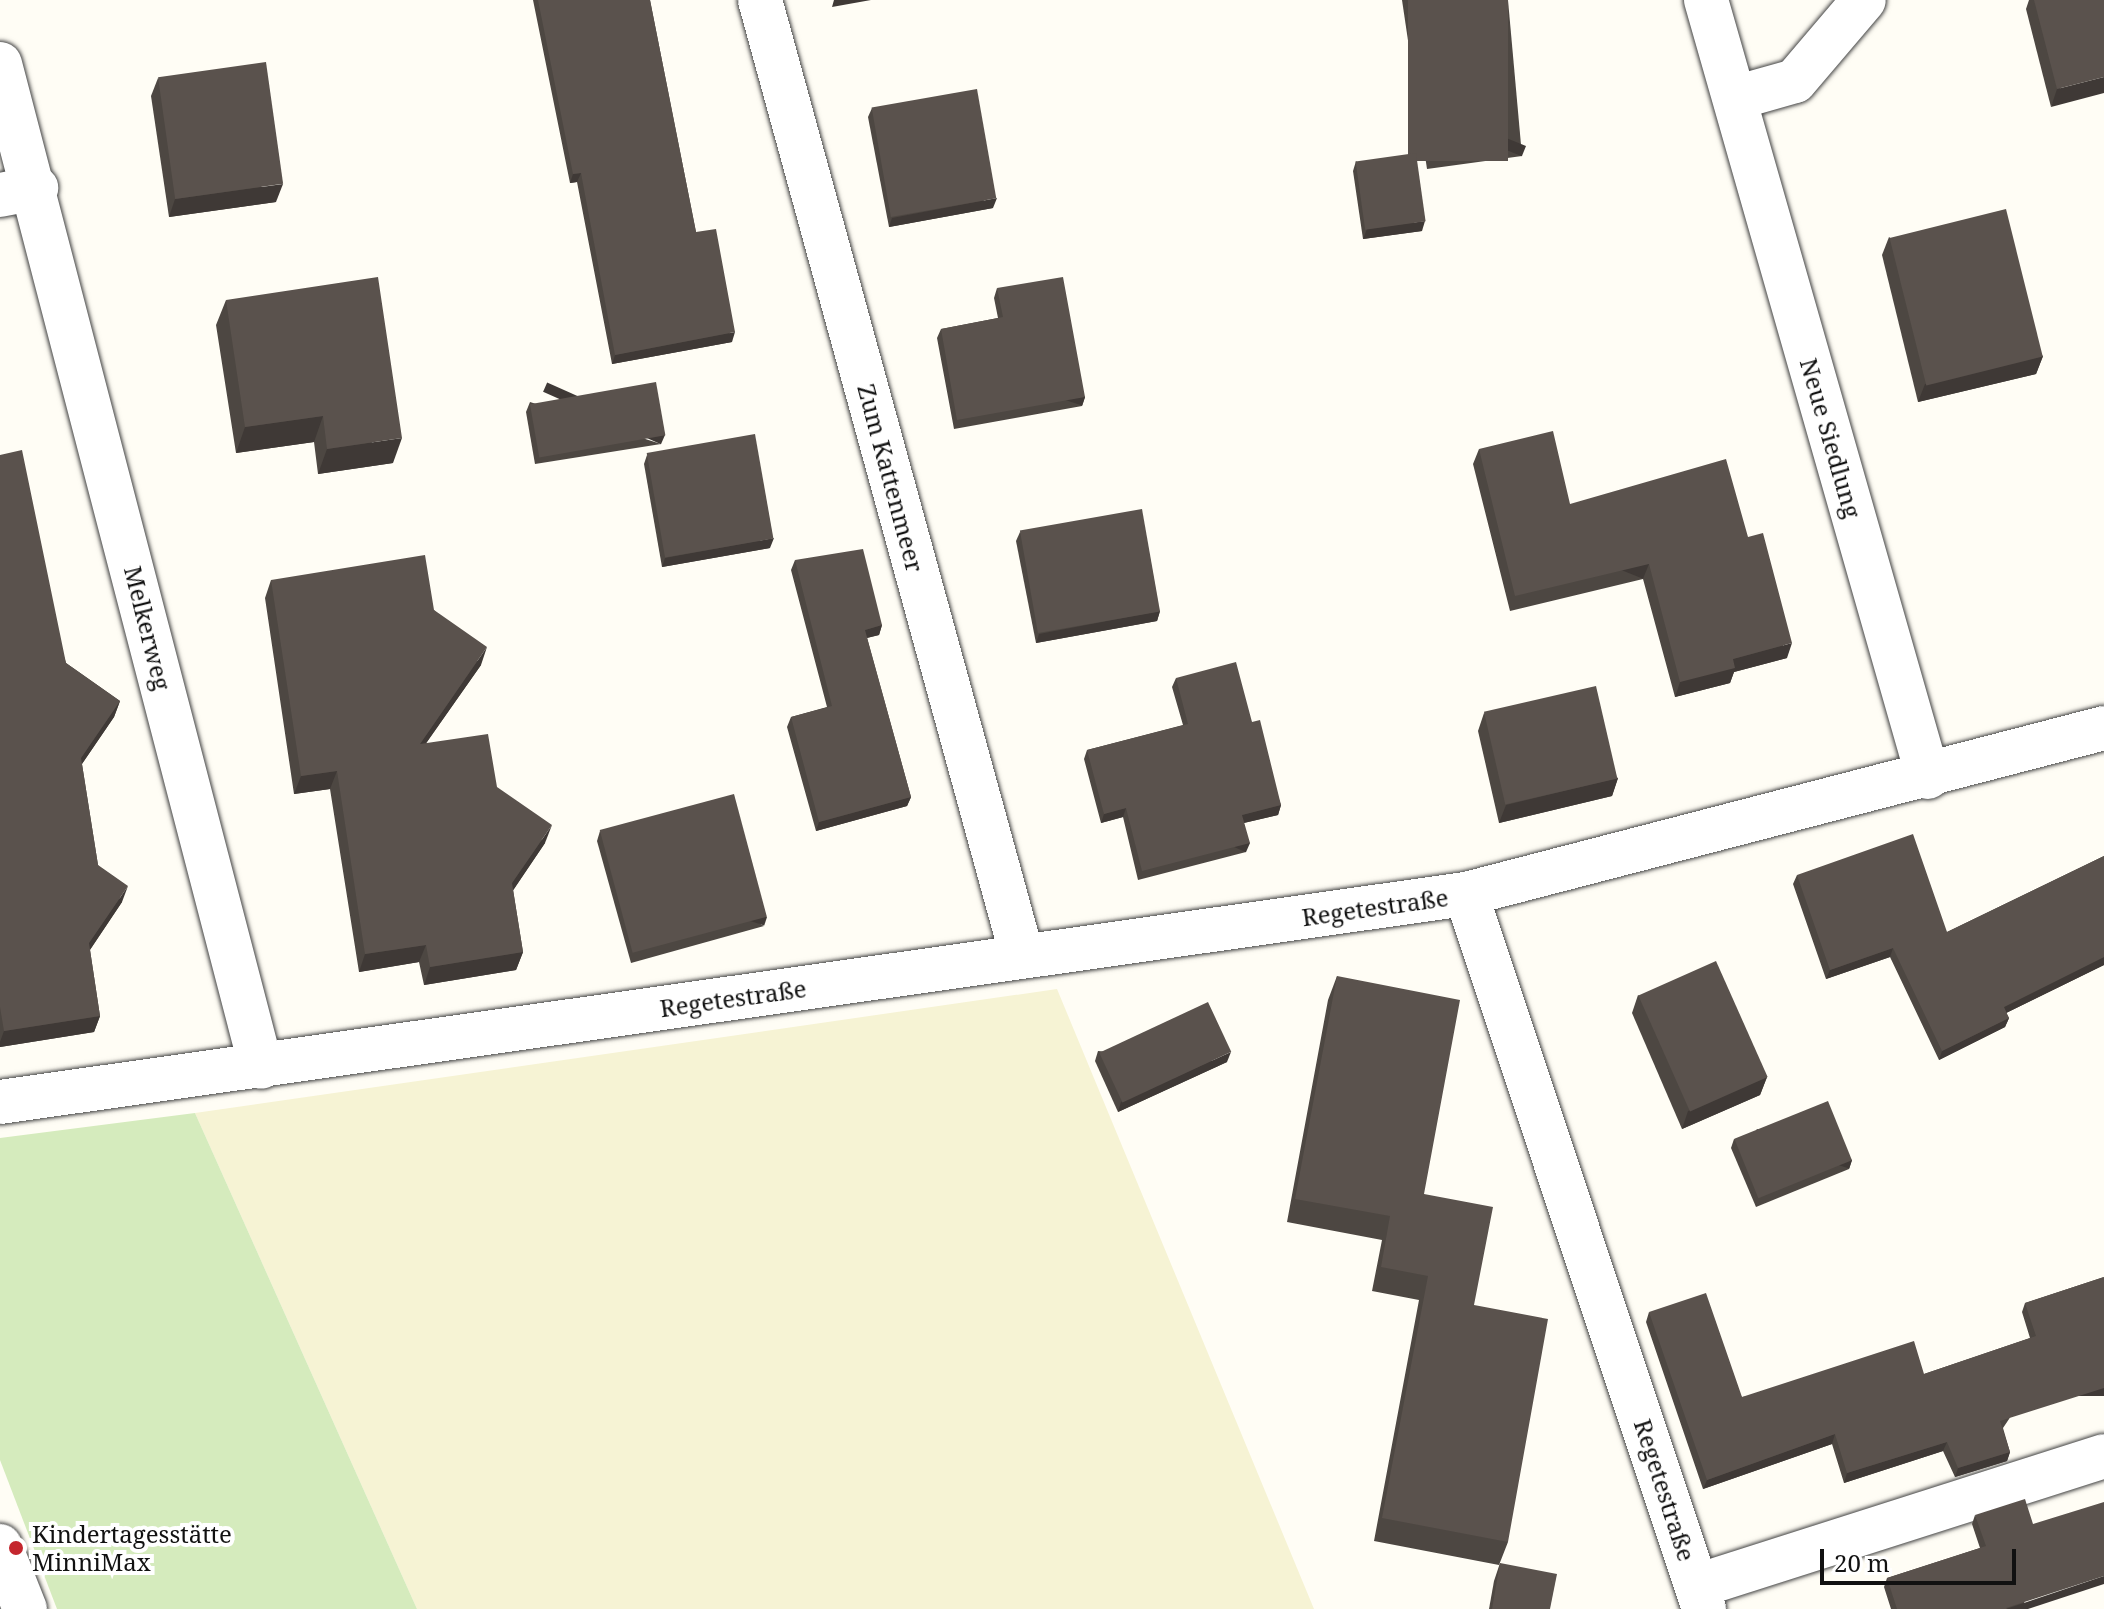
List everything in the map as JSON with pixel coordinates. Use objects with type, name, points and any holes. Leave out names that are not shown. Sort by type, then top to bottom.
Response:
[{"type":"street","name":"Zum Kattenmeer","points":[[760,0],[1022,956]]},
{"type":"street","name":"Neue Siedlung","points":[[1706,0],[1928,777]]},
{"type":"street","points":[[1735,98],[1795,81],[1864,0]]},
{"type":"street","name":"Melkerweg","points":[[0,64],[18,192],[261,1067]]},
{"type":"street","name":"Regetestraße","points":[[0,1102],[1466,894],[1928,777],[2104,728]]},
{"type":"street","name":"Regetestraße","points":[[1466,894],[1700,1598],[2104,1456]]},
{"type":"street","points":[[0,1546],[25,1609]]},
{"type":"shaded area","points":[[1057,989],[1314,1609],[417,1609],[195,1113]]},
{"type":"green space","points":[[195,1113],[417,1609],[57,1609],[0,1460],[0,1138]]},
{"type":"building","points":[[538,0],[650,0],[696,232],[716,229],[735,332],[615,355],[581,173],[573,174]]},
{"type":"building","points":[[1408,0],[1508,0],[1508,161],[1408,161]]},
{"type":"building","points":[[2034,0],[2104,0],[2104,77],[2057,89]]},
{"type":"building","points":[[266,62],[283,184],[175,199],[158,77]]},
{"type":"building","points":[[977,89],[996,198],[891,217],[872,108]]},
{"type":"building","points":[[1416,153],[1426,221],[1365,230],[1356,161]]},
{"type":"building","points":[[2006,209],[2043,356],[1926,386],[1890,238]]},
{"type":"building","points":[[378,277],[402,438],[327,449],[323,416],[245,427],[226,300]]},
{"type":"building","points":[[1063,277],[1085,397],[957,420],[941,329],[1003,317],[997,288]]},
{"type":"building","points":[[656,382],[665,435],[539,457],[530,404]]},
{"type":"building","points":[[1553,431],[1570,504],[1726,459],[1748,537],[1763,533],[1792,643],[1733,659],[1735,668],[1680,682],[1649,564],[1515,596],[1479,449]]},
{"type":"building","points":[[755,434],[773,538],[665,557],[647,453]]},
{"type":"building","points":[[22,450],[66,663],[120,701],[81,758],[98,865],[128,886],[89,943],[100,1016],[4,1031],[0,1007],[0,455]]},
{"type":"building","points":[[1142,509],[1160,611],[1038,633],[1020,531]]},
{"type":"building","points":[[863,549],[882,625],[865,630],[911,797],[819,822],[791,717],[832,706],[795,560]]},
{"type":"building","points":[[425,555],[434,610],[487,647],[420,744],[488,734],[497,787],[552,825],[512,883],[523,952],[430,967],[426,945],[365,954],[337,771],[301,776],[271,580]]},
{"type":"building","points":[[1236,662],[1252,722],[1260,720],[1281,805],[1242,815],[1250,843],[1142,871],[1126,808],[1104,814],[1087,750],[1188,724],[1176,678]]},
{"type":"building","points":[[1596,686],[1617,779],[1505,804],[1484,712]]},
{"type":"building","points":[[734,794],[767,917],[633,953],[600,830]]},
{"type":"building","points":[[1913,834],[1947,932],[2104,856],[2104,957],[2004,1007],[2009,1018],[1942,1051],[1893,948],[1830,970],[1797,875]]},
{"type":"building","points":[[1716,961],[1768,1077],[1690,1112],[1638,996]]},
{"type":"building","points":[[1337,976],[1460,1000],[1424,1194],[1493,1207],[1474,1305],[1548,1319],[1508,1542],[1382,1518],[1428,1276],[1381,1267],[1390,1216],[1295,1199]]},
{"type":"building","points":[[1208,1002],[1231,1052],[1122,1103],[1099,1053]]},
{"type":"building","points":[[1828,1101],[1852,1160],[1758,1198],[1734,1139]]},
{"type":"building","points":[[2104,1277],[2104,1388],[2000,1421],[2010,1452],[1958,1468],[1947,1442],[1847,1473],[1835,1434],[1707,1480],[1649,1312],[1706,1293],[1742,1397],[1914,1341],[1924,1374],[2036,1336],[2025,1303]]},
{"type":"building","points":[[2025,1499],[2033,1524],[2104,1502],[2104,1576],[2007,1609],[1897,1609],[1887,1578],[1986,1546],[1975,1515]]},
{"type":"building","points":[[1500,1563],[1557,1574],[1550,1609],[1492,1609]]},
{"type":"place","name":"Kindertagesstätte MinniMax","points":[[16,1548]]}]
